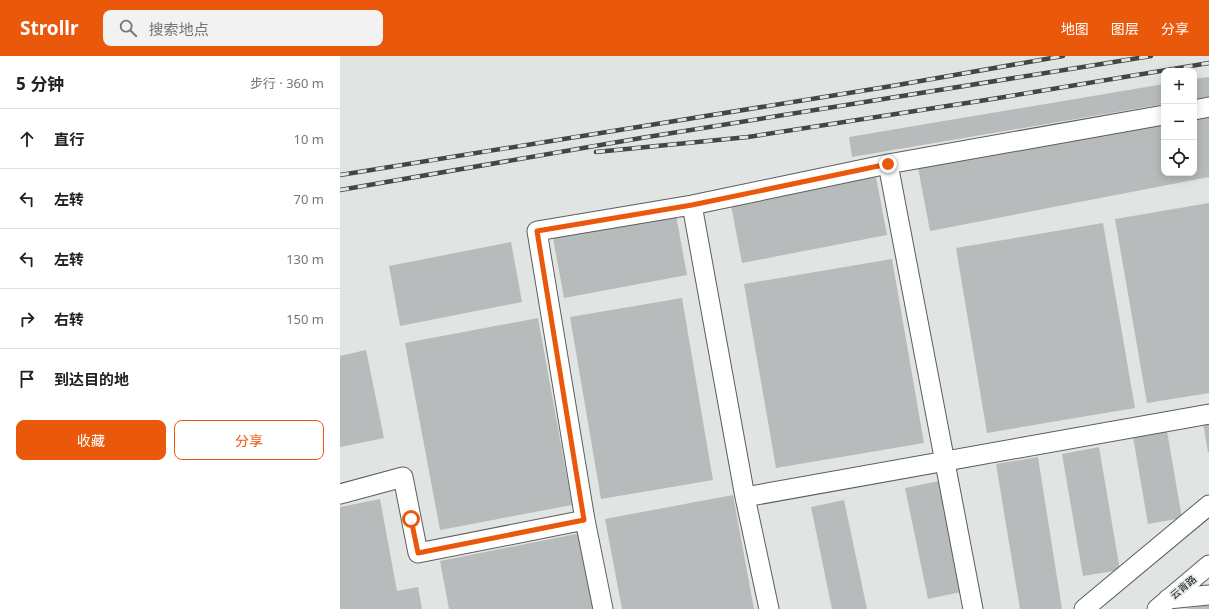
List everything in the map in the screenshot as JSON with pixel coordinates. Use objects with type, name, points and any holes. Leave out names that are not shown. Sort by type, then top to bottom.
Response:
[{"type":"street","points":[[1197,109],[1209,107]]},
{"type":"street","points":[[602,609],[584,520],[537,231],[692,205],[888,164],[1161,116]]},
{"type":"street","points":[[888,164],[973,609]]},
{"type":"street","points":[[692,205],[745,497],[769,609]]},
{"type":"street","points":[[745,497],[1209,414]]},
{"type":"street","points":[[340,494],[403,477],[418,553],[584,520]]},
{"type":"street","points":[[1084,609],[1209,505]]},
{"type":"street","name":"云青路","points":[[1162,604],[1209,565]]},
{"type":"street","points":[[1162,604],[1209,595]]},
{"type":"building","points":[[1209,77],[1209,97],[1197,99],[1197,79]]},
{"type":"building","points":[[1161,85],[1161,105],[852,157],[849,137]]},
{"type":"building","points":[[1209,115],[1209,177],[930,231],[918,168],[1161,125],[1161,176],[1197,176],[1197,117]]},
{"type":"building","points":[[876,177],[887,235],[742,263],[731,205]]},
{"type":"building","points":[[1209,203],[1209,393],[1147,403],[1115,219]]},
{"type":"building","points":[[676,215],[687,275],[564,298],[553,238]]},
{"type":"building","points":[[1103,223],[1135,408],[987,433],[956,248]]},
{"type":"building","points":[[511,242],[522,302],[400,326],[389,266]]},
{"type":"building","points":[[892,259],[924,443],[776,468],[744,284]]},
{"type":"building","points":[[682,298],[713,480],[601,499],[570,317]]},
{"type":"building","points":[[538,318],[572,505],[440,530],[405,343]]},
{"type":"building","points":[[366,350],[384,438],[340,447],[340,356]]},
{"type":"building","points":[[1209,422],[1209,452],[1208,452],[1203,423]]},
{"type":"building","points":[[1167,431],[1182,518],[1148,524],[1133,437]]},
{"type":"building","points":[[1099,447],[1120,570],[1083,576],[1062,454]]},
{"type":"building","points":[[1038,457],[1062,609],[1020,609],[996,464]]},
{"type":"building","points":[[939,481],[961,592],[928,599],[905,488]]},
{"type":"building","points":[[733,495],[754,609],[622,609],[605,519]]},
{"type":"building","points":[[380,499],[397,591],[418,587],[422,609],[340,609],[340,507]]},
{"type":"building","points":[[844,500],[867,609],[832,609],[811,507]]},
{"type":"building","points":[[581,533],[595,609],[449,609],[440,561]]},
{"type":"building","points":[[1209,605],[1209,609],[1188,608]]},
{"type":"railway","points":[[340,175],[892,86],[1063,56]]},
{"type":"railway","points":[[340,190],[641,138],[1151,56]]},
{"type":"railway","points":[[596,152],[748,137],[1209,63]]},
{"type":"route","points":[[411,519],[418,553],[584,520],[537,231],[692,205],[888,164]]}]
